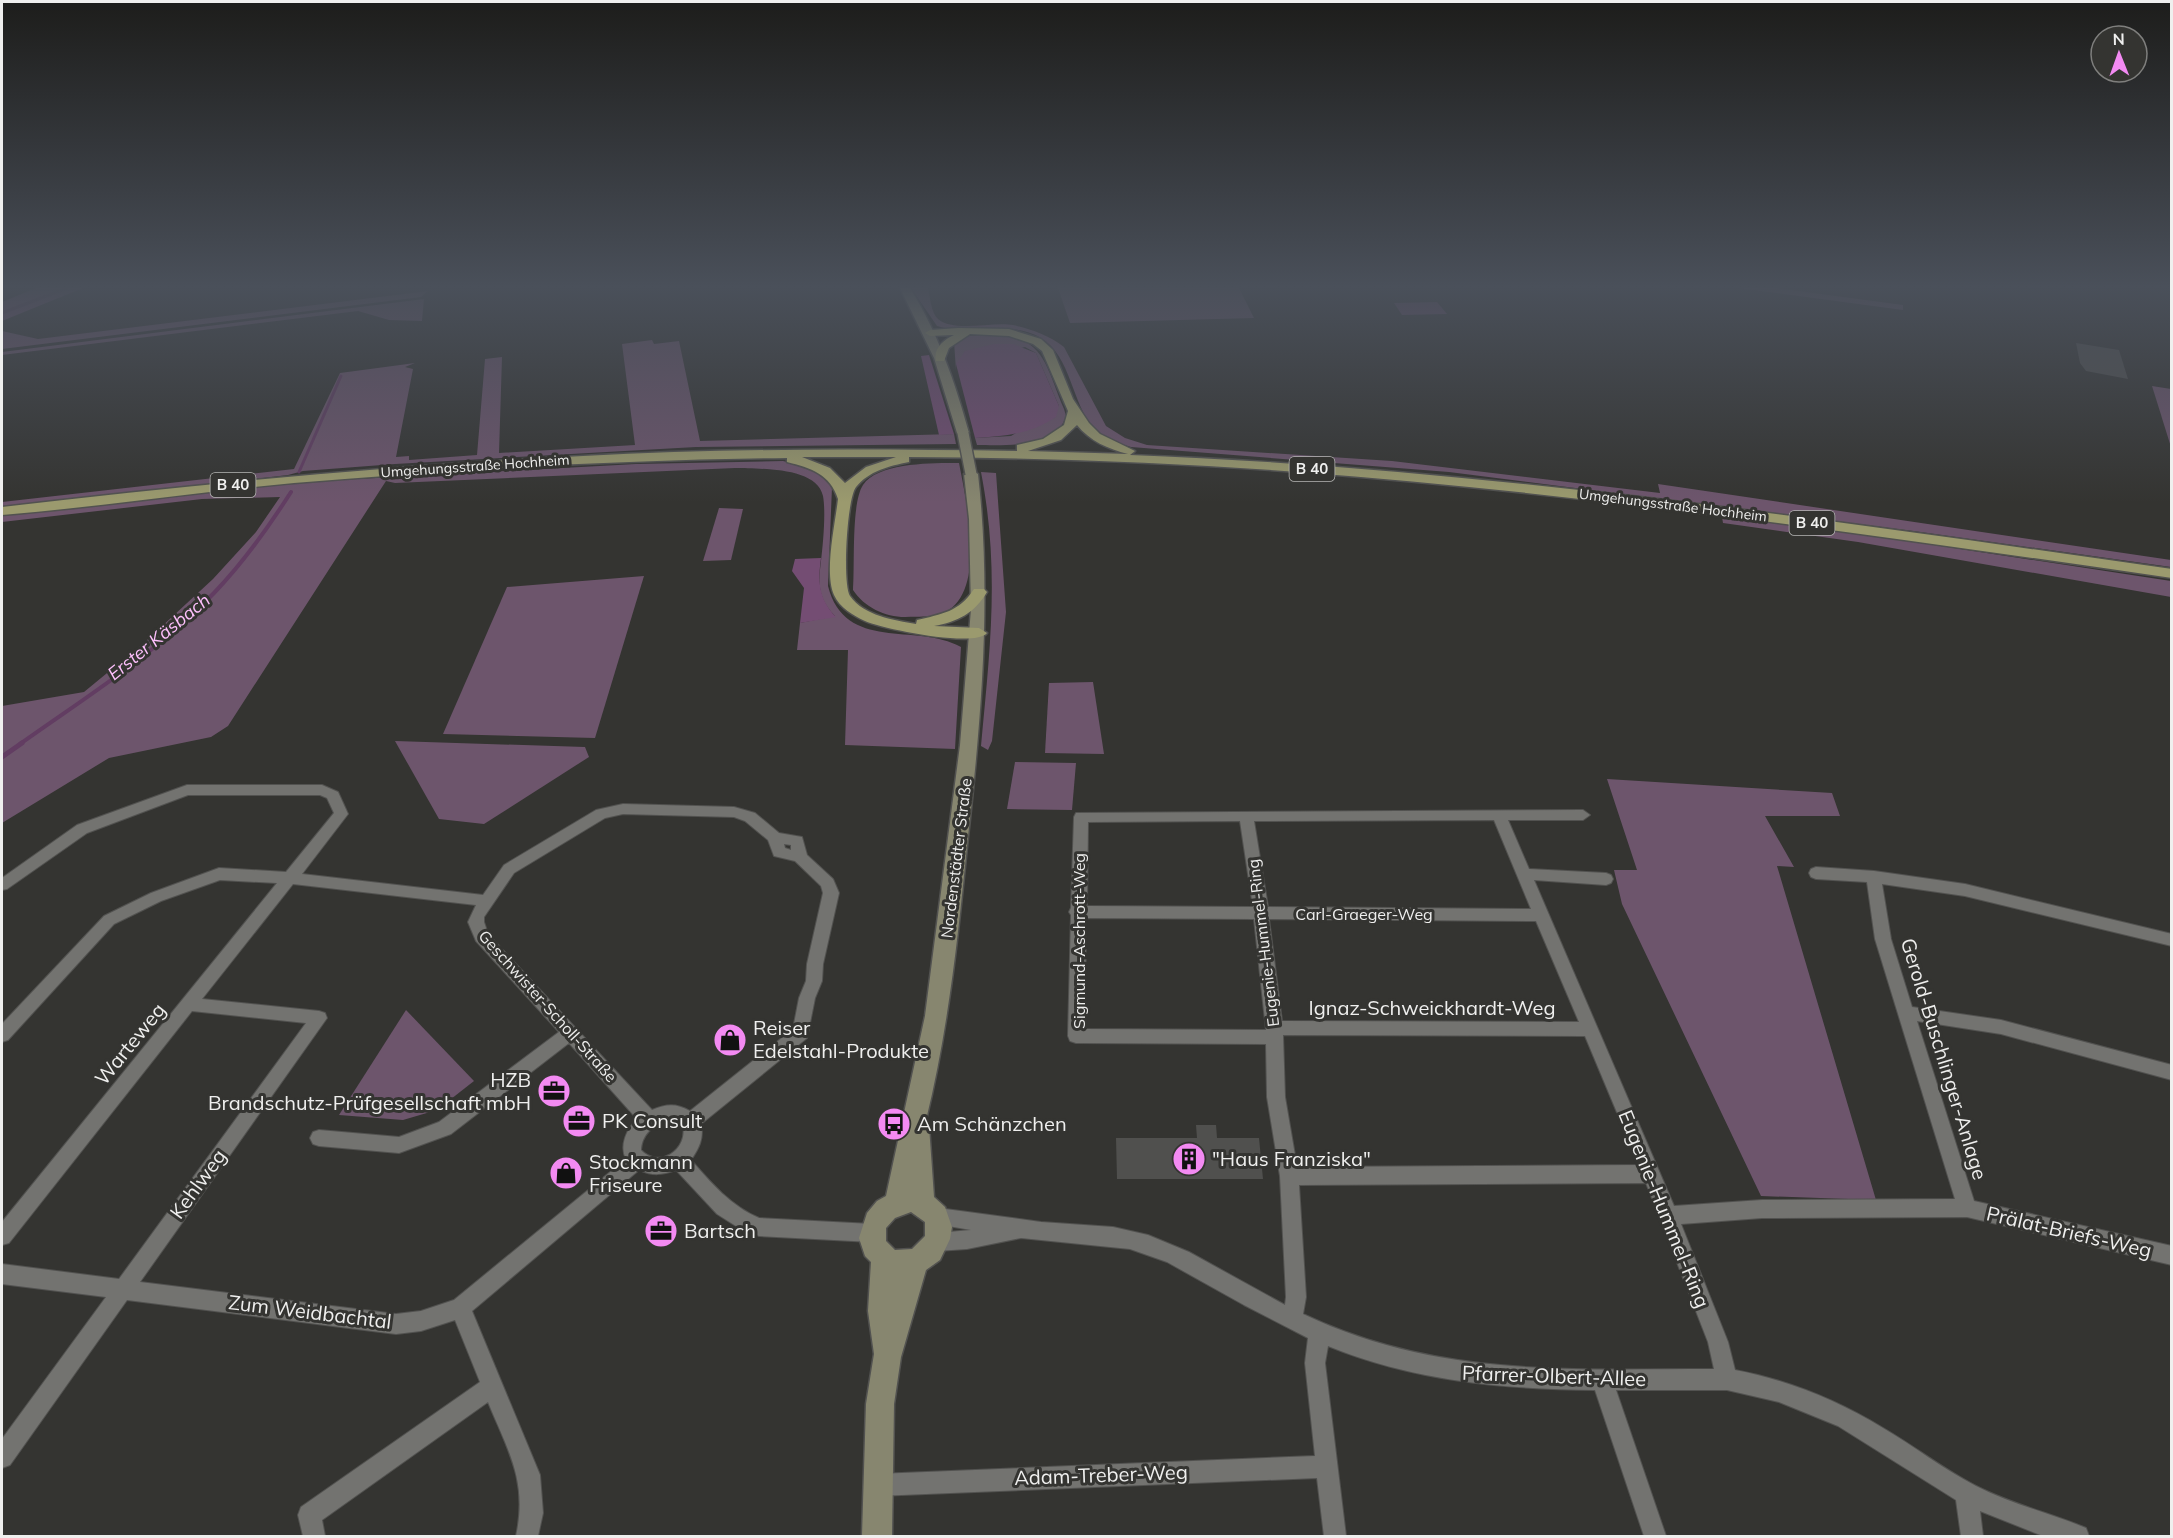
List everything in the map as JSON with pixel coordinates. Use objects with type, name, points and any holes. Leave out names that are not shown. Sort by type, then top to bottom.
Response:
[{"type":"main road","name":"Nordenstädter Straße","points":[[924,1216],[916,1121],[932,1042],[949,920],[969,757],[979,631],[977,536],[971,474],[963,433],[940,360]]},
{"type":"main road","points":[[1050,360],[1084,428],[1100,441],[1125,450],[1172,460]]},
{"type":"main road","points":[[951,453],[1017,449],[1045,443],[1069,428],[1074,420],[1074,411]]},
{"type":"main road","name":"B 40","points":[[951,453],[1172,460]]},
{"type":"main road","name":"Umgehungsstraße Hochheim","points":[[2,511],[191,489],[406,470],[584,459],[746,454],[951,453]]},
{"type":"main road","points":[[844,498],[856,479],[883,464],[913,458],[978,453]]},
{"type":"main road","points":[[746,454],[794,459],[815,465],[836,479],[844,498],[838,592],[845,603],[858,613],[876,621],[901,625],[979,631]]},
{"type":"main road","name":"Umgehungsstraße Hochheim","points":[[1172,460],[1350,471],[1577,494],[1824,524],[2172,574]]},
{"type":"main road","points":[[930,623],[963,611],[973,602],[979,592]]},
{"type":"main road","points":[[901,625],[960,622],[979,631]]},
{"type":"main road","points":[[878,1216],[924,1216],[927,1256],[915,1263],[897,1265],[884,1260],[874,1247],[872,1233],[878,1216]]},
{"type":"main road","points":[[884,1260],[881,1311],[887,1357]]},
{"type":"main road","points":[[877,1536],[880,1404],[887,1357],[915,1263]]},
{"type":"street","name":"Warteweg","points":[[2,885],[82,829],[187,790],[328,791],[333,795],[341,814],[292,878],[2,1236]]},
{"type":"street","name":"Geschwister-Scholl-Straße","points":[[649,1119],[482,937],[476,922],[487,901],[509,869],[516,863],[612,810],[735,812],[750,817],[775,837],[797,841],[800,856],[828,883],[831,893],[815,964],[814,981],[807,998],[801,1033],[691,1121]]},
{"type":"street","points":[[1246,816],[1583,815]]},
{"type":"street","name":"Eugenie-Hummel-Ring","points":[[1246,816],[1262,913],[1274,1032],[1276,1097],[1288,1176],[1296,1296],[1292,1320]]},
{"type":"street","name":"Sigmund-Aschrott-Weg","points":[[1246,816],[1081,817],[1077,912],[1076,1036],[1274,1032]]},
{"type":"street","name":"Eugenie-Hummel-Ring","points":[[1498,816],[1526,874],[1652,1174],[1718,1342],[1727,1379]]},
{"type":"street","points":[[1816,873],[1874,877],[1965,890],[2172,940]]},
{"type":"street","points":[[2,1035],[109,920],[122,912],[219,874],[292,878],[487,901]]},
{"type":"street","points":[[1526,874],[1606,879]]},
{"type":"street","name":"Gerold-Buschlinger-Anlage","points":[[1874,877],[1883,939],[1967,1208]]},
{"type":"street","name":"Carl-Graeger-Weg","points":[[1077,912],[1542,915]]},
{"type":"street","name":"Kehlweg","points":[[2,1456],[319,1018],[189,1004]]},
{"type":"street","points":[[1906,1013],[2001,1027],[2172,1073]]},
{"type":"street","name":"Ignaz-Schweickhardt-Weg","points":[[1274,1032],[1590,1029]]},
{"type":"street","points":[[319,1138],[399,1145],[445,1128],[570,1033]]},
{"type":"street","points":[[668,1112],[677,1113],[691,1121],[694,1128],[692,1145],[678,1160],[660,1167],[651,1167],[637,1161],[633,1154],[634,1135],[649,1119],[668,1112]]},
{"type":"street","points":[[678,1160],[728,1213],[742,1221],[759,1227],[872,1233]]},
{"type":"street","name":"Zum Weidbachtal","points":[[2,1274],[396,1324],[421,1322],[460,1308],[637,1161]]},
{"type":"street","points":[[1288,1176],[1652,1174]]},
{"type":"street","points":[[1669,1216],[1762,1209],[1967,1208]]},
{"type":"street","name":"Prälat-Briefs-Weg","points":[[1967,1208],[2172,1256]]},
{"type":"street","name":"Pfarrer-Olbert-Allee","points":[[924,1216],[967,1240],[1023,1229],[1089,1233],[1127,1239],[1164,1250],[1319,1334],[1391,1359],[1449,1372],[1512,1378],[1727,1379],[1760,1386],[1814,1404],[1860,1426],[1966,1492],[2035,1523],[2078,1536]]},
{"type":"street","points":[[460,1308],[529,1475],[529,1531]]},
{"type":"street","points":[[1319,1334],[1315,1363],[1325,1467],[1335,1536]]},
{"type":"street","points":[[1601,1378],[1655,1536]]},
{"type":"street","points":[[314,1536],[309,1515],[493,1386]]},
{"type":"street","name":"Adam-Treber-Weg","points":[[877,1485],[1325,1467]]},
{"type":"street","points":[[1966,1492],[1972,1536]]},
{"type":"shaded area","points":[[485,360],[502,360],[499,453],[635,445],[624,360],[683,360],[700,441],[954,434],[956,444],[696,447],[395,464],[303,471],[288,475],[2,508],[2,502],[294,469],[340,373],[415,363],[405,367],[413,369],[396,457],[409,456],[409,460],[477,455]]},
{"type":"shaded area","points":[[922,360],[931,360],[954,434],[939,435]]},
{"type":"shaded area","points":[[955,360],[973,360],[956,364],[956,370]]},
{"type":"shaded area","points":[[959,360],[1039,360],[1059,406],[1056,417],[1027,431],[975,438],[956,364]]},
{"type":"shaded area","points":[[1039,360],[1043,360],[1046,365],[1064,409],[1066,416],[1060,427],[1041,440],[1028,443],[977,445],[975,438],[1011,436],[1059,406]]},
{"type":"shaded area","points":[[1061,360],[1071,360],[1106,426],[1125,438],[1147,445],[1392,461],[1660,493],[1658,484],[2171,560],[2171,567],[1913,531],[1449,472],[1131,447],[1106,438],[1094,429],[1081,407]]},
{"type":"shaded area","points":[[2152,386],[2171,389],[2171,447]]},
{"type":"shaded area","points":[[783,461],[817,472],[832,487],[828,586],[837,607],[850,620],[866,628],[924,636],[961,647],[955,749],[845,745],[848,650],[797,650],[800,623],[835,616],[825,603],[820,590],[824,528],[823,496],[818,486],[810,479],[785,471],[735,468],[395,483],[386,481],[228,726],[211,737],[109,758],[2,823],[2,706],[84,692],[146,641],[213,579],[256,532],[280,497],[202,499],[2,522],[2,515],[301,482],[636,464]]},
{"type":"shaded area","points":[[959,463],[971,546],[970,568],[965,588],[956,604],[941,614],[923,617],[890,615],[869,606],[853,590],[855,520],[859,494],[863,485],[870,477],[894,468],[908,465]]},
{"type":"shaded area","points":[[981,472],[996,473],[1006,612],[992,741],[988,750],[981,746],[990,642],[992,576],[987,508]]},
{"type":"shaded area","points":[[719,508],[743,509],[731,560],[703,561]]},
{"type":"shaded area","points":[[1722,517],[1862,534],[2171,581],[2171,597],[1858,542],[1723,523]]},
{"type":"shaded area","points":[[821,558],[821,589],[826,603],[836,617],[800,623],[804,588],[792,571],[795,559]]},
{"type":"shaded area","points":[[644,576],[595,738],[443,734],[507,587]]},
{"type":"shaded area","points":[[1093,682],[1104,754],[1045,753],[1049,683]]},
{"type":"shaded area","points":[[395,741],[585,747],[589,757],[484,824],[439,819]]},
{"type":"shaded area","points":[[1015,762],[1076,763],[1072,810],[1007,809]]},
{"type":"shaded area","points":[[1607,779],[1832,793],[1840,816],[1765,816],[1794,867],[1777,866],[1876,1200],[1761,1196],[1622,904],[1614,870],[1637,870]]},
{"type":"shaded area","points":[[406,1010],[474,1081],[437,1110],[403,1120],[339,1115]]},
{"type":"building","points":[[2079,360],[2122,360],[2128,379],[2086,371]]},
{"type":"building","name":"\"Haus Franziska\"","points":[[1196,1125],[1216,1125],[1217,1138],[1259,1138],[1263,1179],[1117,1179],[1116,1138],[1197,1138]]},
{"type":"waterway","name":"Erster Käsbach","points":[[299,472],[341,376]]},
{"type":"waterway","name":"Erster Käsbach","points":[[20,744],[145,655],[192,615],[225,582],[264,532],[291,492]]},
{"type":"waterway","name":"Erster Käsbach","points":[[2,757],[22,743]]},
{"type":"place","name":"Reiser Edelstahl-Produkte","points":[[730,1040]]},
{"type":"place","name":"HZB Brandschutz-Prüfgesellschaft mbH","points":[[554,1091]]},
{"type":"place","name":"PK Consult","points":[[579,1121]]},
{"type":"place","name":"Am Schänzchen","points":[[894,1124]]},
{"type":"place","name":"\"Haus Franziska\"","points":[[1189,1159]]},
{"type":"place","name":"Stockmann Friseure","points":[[566,1173]]},
{"type":"place","name":"Bartsch","points":[[661,1231]]}]
